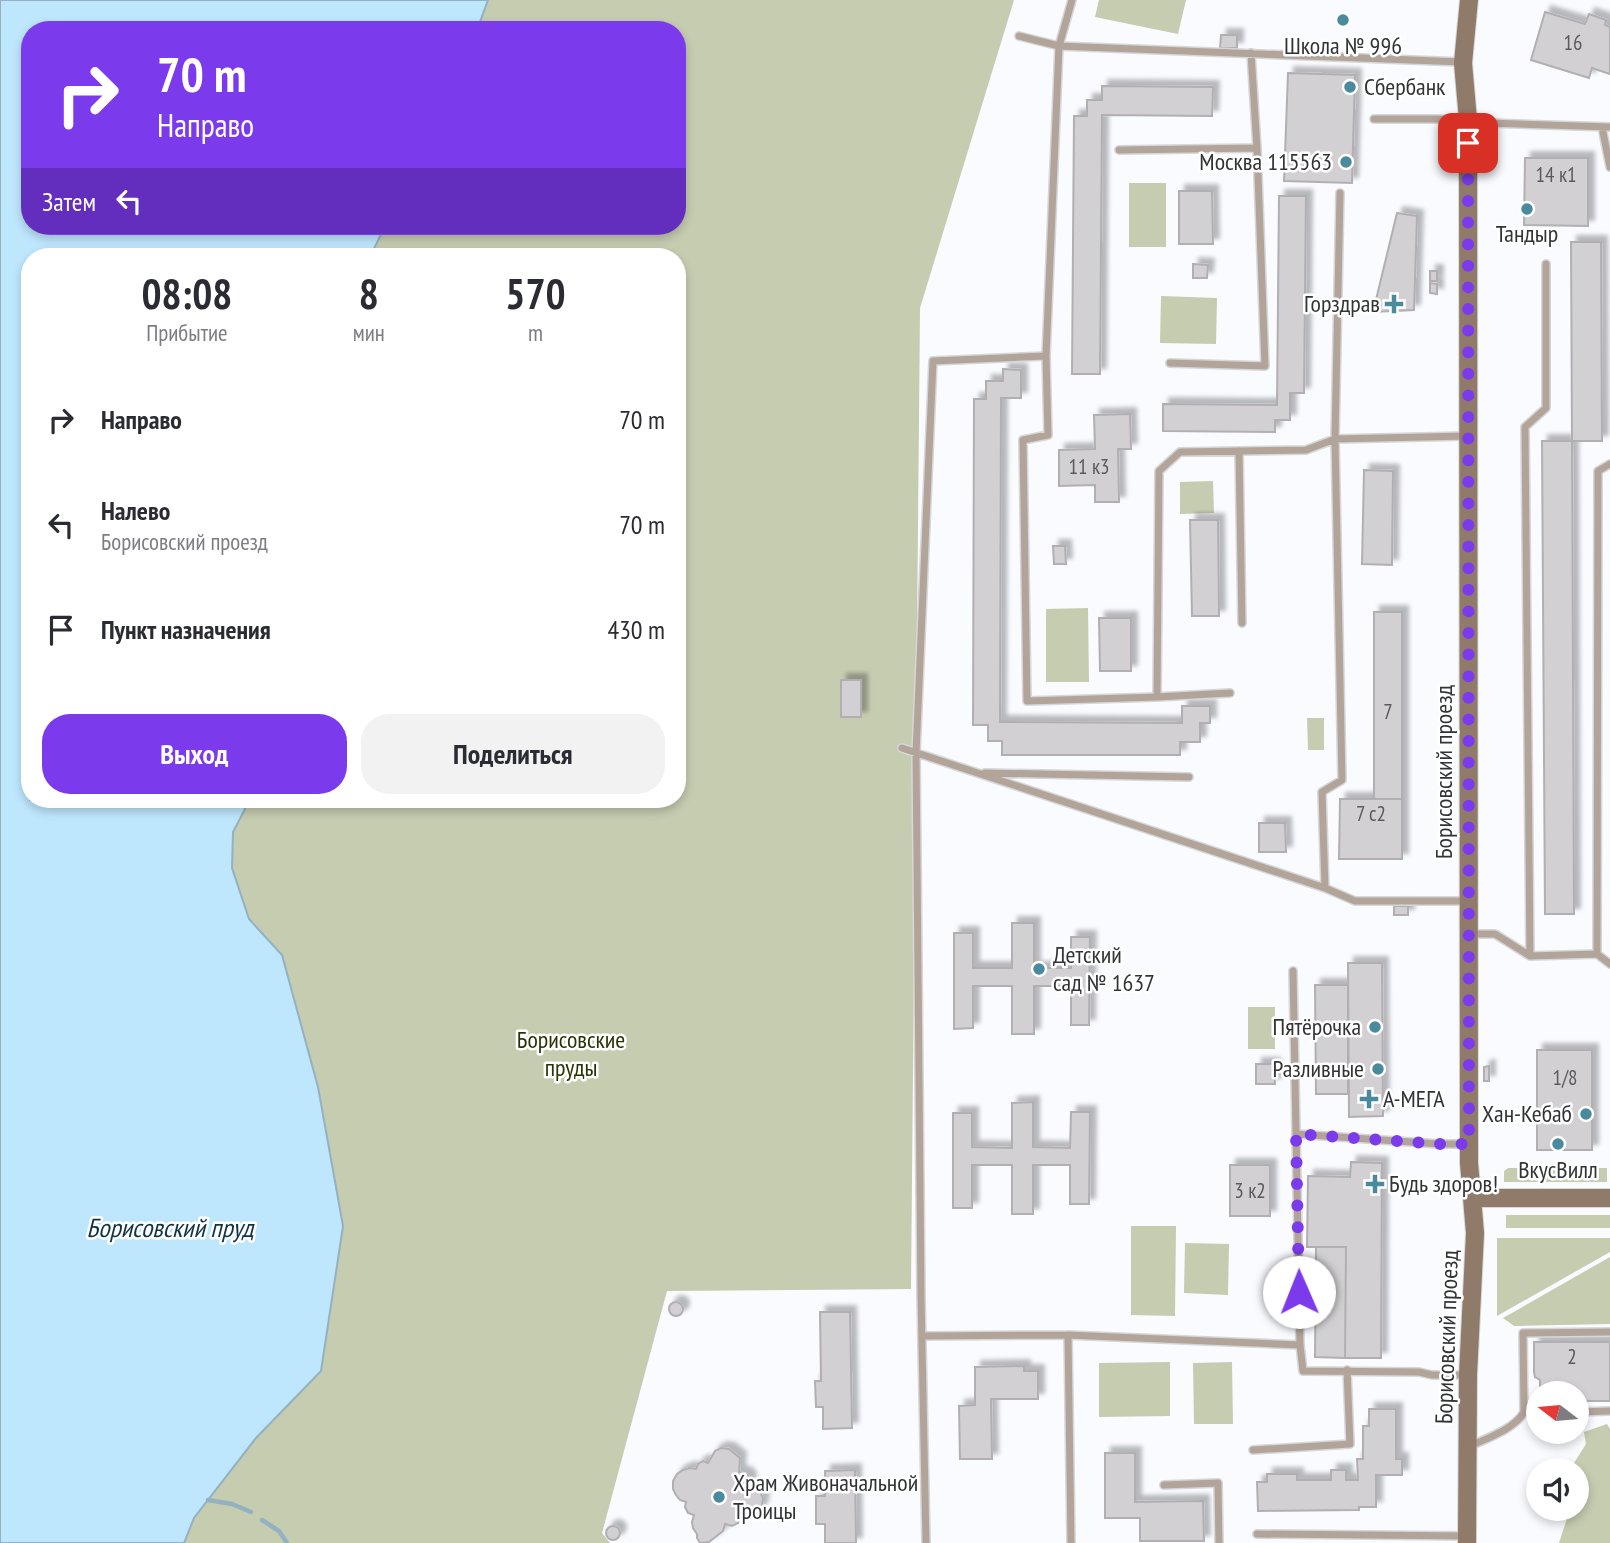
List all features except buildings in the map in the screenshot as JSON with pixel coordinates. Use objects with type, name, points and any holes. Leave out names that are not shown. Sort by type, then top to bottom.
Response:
[{"type":"street","name":"Борисовский проезд","points":[[1467,1539],[1468,1375],[1475,1233],[1469,1163],[1468,120],[1463,62],[1469,0]]},
{"type":"street","points":[[1472,1198],[1610,1198]]},
{"type":"lane","points":[[1072,0],[1059,46],[1046,356],[1048,435],[1023,440],[1027,701],[1230,693]]},
{"type":"lane","points":[[1019,36],[1059,46],[1463,62]]},
{"type":"lane","points":[[1171,363],[1265,366],[1251,53]]},
{"type":"lane","points":[[1374,119],[1468,120],[1606,127],[1610,167]]},
{"type":"lane","points":[[1119,150],[1257,148]]},
{"type":"lane","points":[[1325,888],[1322,792],[1342,780],[1335,439],[1339,193]]},
{"type":"lane","points":[[1530,956],[1525,427],[1546,408],[1546,264]]},
{"type":"lane","points":[[926,1543],[916,753],[933,361],[1046,356]]},
{"type":"lane","points":[[1157,696],[1158,471],[1180,452],[1307,450],[1335,439],[1468,436]]},
{"type":"lane","points":[[1239,451],[1242,623]]},
{"type":"lane","points":[[1597,954],[1598,471],[1610,464]]},
{"type":"lane","points":[[902,748],[1325,888],[1355,901],[1469,901]]},
{"type":"lane","points":[[977,773],[1189,777]]},
{"type":"lane","points":[[1469,934],[1495,934],[1530,956],[1597,954],[1610,964]]},
{"type":"lane","points":[[1293,971],[1300,1345],[1303,1371],[1468,1375]]},
{"type":"lane","points":[[1296,1134],[1469,1144]]},
{"type":"lane","points":[[1467,1447],[1517,1422],[1524,1412],[1523,1333],[1610,1332]]},
{"type":"lane","points":[[923,1336],[1068,1335],[1300,1345]]},
{"type":"lane","points":[[1068,1335],[1071,1543]]},
{"type":"lane","points":[[1253,1450],[1350,1444],[1347,1370]]},
{"type":"lane","points":[[1589,1412],[1610,1411]]},
{"type":"lane","points":[[1164,1485],[1218,1483],[1219,1543]]},
{"type":"lane","points":[[1257,1534],[1467,1539]]},
{"type":"green space","name":"Борисовские пруды","points":[[488,0],[1014,0],[920,308],[911,1289],[667,1291],[602,1533],[610,1543],[184,1543],[194,1518],[256,1438],[321,1371],[318,1087],[282,955],[249,919],[232,868],[233,832],[245,808],[686,808],[686,248],[374,248],[381,235],[686,235],[686,21],[480,21]]},
{"type":"green space","points":[[1099,0],[1186,0],[1178,34],[1095,17]]},
{"type":"green space","points":[[1129,183],[1166,183],[1166,247],[1129,247]]},
{"type":"green space","points":[[1161,296],[1217,298],[1216,344],[1160,343]]},
{"type":"green space","points":[[1213,481],[1214,513],[1180,514],[1180,482]]},
{"type":"green space","points":[[1088,608],[1089,682],[1046,682],[1046,609]]},
{"type":"green space","points":[[1307,718],[1324,718],[1324,750],[1308,750]]},
{"type":"green space","points":[[1248,1007],[1275,1007],[1275,1049],[1248,1049]]},
{"type":"green space","points":[[1508,1168],[1607,1168],[1607,1182],[1504,1182],[1504,1171]]},
{"type":"green space","points":[[1506,1215],[1610,1215],[1610,1228],[1506,1228]]},
{"type":"green space","points":[[1131,1226],[1176,1226],[1175,1316],[1131,1315]]},
{"type":"green space","points":[[1497,1238],[1610,1238],[1610,1252],[1497,1316]]},
{"type":"green space","points":[[1185,1243],[1229,1244],[1228,1295],[1184,1293]]},
{"type":"green space","points":[[1610,1257],[1610,1324],[1514,1326],[1503,1318]]},
{"type":"green space","points":[[1170,1362],[1170,1416],[1099,1417],[1099,1363]]},
{"type":"green space","points":[[1232,1362],[1233,1424],[1194,1424],[1193,1363]]},
{"type":"green space","points":[[1607,1424],[1610,1429],[1610,1543],[1559,1543],[1566,1521],[1589,1521],[1589,1458],[1577,1458],[1586,1444],[1589,1444],[1589,1430]]},
{"type":"water","name":"Борисовский пруд","points":[[0,0],[488,0],[480,21],[21,21],[21,235],[381,235],[374,248],[21,248],[21,808],[245,808],[233,832],[232,868],[249,919],[282,955],[318,1087],[343,1226],[321,1371],[256,1438],[194,1518],[184,1543],[0,1543]]},
{"type":"waterway","points":[[208,1500],[232,1504],[251,1512]]},
{"type":"waterway","points":[[262,1520],[279,1531],[287,1543]]},
{"type":"place","name":"Школа № 996","points":[[1343,20]]},
{"type":"place","name":"Сбербанк","points":[[1350,87]]},
{"type":"place","name":"Москва 115563","points":[[1346,162]]},
{"type":"place","name":"Тандыр","points":[[1527,209]]},
{"type":"place","name":"Горздрав","points":[[1394,304]]},
{"type":"place","name":"Детский сад № 1637","points":[[1039,969]]},
{"type":"place","name":"Пятёрочка","points":[[1375,1027]]},
{"type":"place","name":"Разливные","points":[[1378,1069]]},
{"type":"place","name":"А-МЕГА","points":[[1369,1099]]},
{"type":"place","name":"Хан-Кебаб","points":[[1586,1114]]},
{"type":"place","name":"ВкусВилл","points":[[1558,1144]]},
{"type":"place","name":"Будь здоров!","points":[[1375,1184]]},
{"type":"place","name":"Храм Живоначальной Троицы","points":[[719,1497]]},
{"type":"route","points":[[1299,1292],[1296,1134],[1469,1144],[1468,143]]}]
